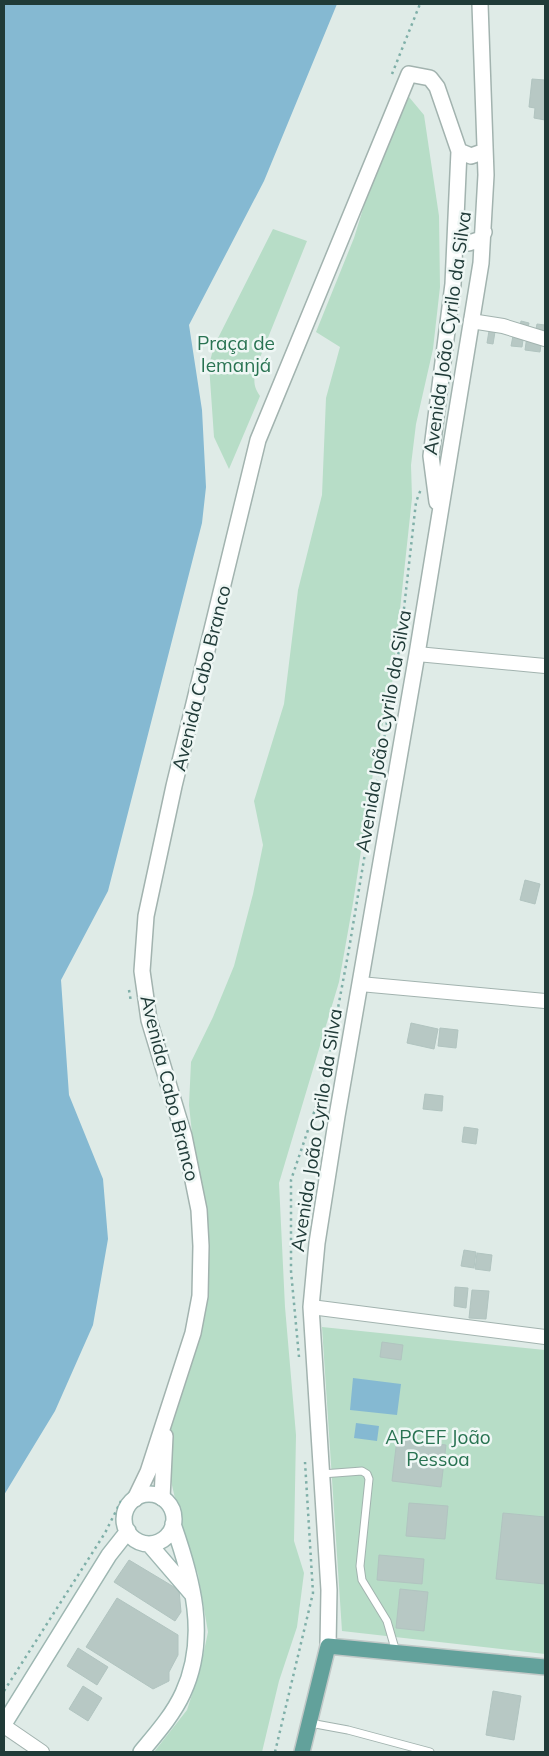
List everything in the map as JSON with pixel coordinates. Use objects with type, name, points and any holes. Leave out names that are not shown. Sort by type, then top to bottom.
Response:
[{"type":"main road","points":[[328,1646],[545,1667]]},
{"type":"main road","name":"Avenida João Cyrilo da Silva","points":[[302,1752],[328,1646]]},
{"type":"street","name":"Avenida João Cyrilo da Silva","points":[[328,1646],[329,1590],[311,1307],[317,1243],[336,1116],[417,654],[484,232],[485,151],[480,4]]},
{"type":"street","name":"Avenida João Cyrilo da Silva","points":[[258,440],[409,74],[430,78],[437,87],[458,151],[456,229],[450,315],[431,456],[439,517]]},
{"type":"street","points":[[458,151],[471,156],[485,151]]},
{"type":"street","points":[[456,229],[462,239],[469,243],[480,239],[484,232]]},
{"type":"street","points":[[471,321],[503,326],[545,339]]},
{"type":"street","name":"Avenida Cabo Branco","points":[[128,1500],[148,1472],[169,1408],[198,1315],[201,1275],[201,1227],[184,1136],[149,1020],[142,971],[143,934],[162,835],[258,440]]},
{"type":"street","points":[[417,654],[545,666]]},
{"type":"street","points":[[360,984],[545,1001]]},
{"type":"street","points":[[311,1307],[545,1337]]},
{"type":"street","points":[[162,1498],[164,1443],[169,1408]]},
{"type":"street","points":[[141,1752],[162,1727],[183,1693],[190,1670],[196,1637],[195,1598],[173,1524],[173,1512],[162,1498],[151,1494],[128,1500],[125,1513],[128,1531],[136,1540],[149,1544],[160,1541],[168,1534],[173,1524]]},
{"type":"street","points":[[42,1752],[4,1725],[109,1554],[128,1531]]},
{"type":"street","points":[[149,1544],[195,1598]]},
{"type":"lane","points":[[322,1474],[362,1471],[367,1474],[369,1479],[360,1566],[362,1580],[387,1621],[396,1653]]},
{"type":"lane","points":[[310,1723],[430,1752]]},
{"type":"path","points":[[389,82],[420,4]]},
{"type":"path","points":[[129,985],[131,1003]]},
{"type":"path","points":[[4,1692],[105,1532],[128,1500]]},
{"type":"green space","points":[[409,97],[424,115],[439,216],[440,287],[433,349],[416,424],[411,465],[412,498],[392,684],[376,754],[339,982],[279,1183],[285,1307],[296,1435],[294,1541],[304,1573],[297,1627],[279,1681],[262,1752],[154,1752],[187,1710],[200,1670],[208,1632],[198,1574],[181,1525],[169,1472],[169,1423],[202,1331],[207,1274],[189,1105],[191,1062],[213,1017],[234,966],[253,894],[263,845],[254,801],[284,704],[298,590],[322,495],[326,398],[340,347],[316,332],[354,238],[384,141]]},
{"type":"green space","name":"Praça de Iemanjá","points":[[273,229],[307,241],[257,365],[254,381],[260,396],[229,469],[214,437],[209,365],[214,346]]},
{"type":"green space","name":"APCEF João Pessoa","points":[[322,1327],[545,1350],[545,1654],[342,1631]]},
{"type":"water","points":[[4,4],[337,4],[264,181],[189,325],[202,410],[206,487],[202,523],[108,891],[61,980],[69,1095],[103,1179],[108,1239],[93,1325],[55,1411],[4,1495]]},
{"type":"water","points":[[353,1378],[401,1384],[397,1415],[350,1410]]},
{"type":"water","points":[[356,1423],[379,1426],[377,1441],[354,1438]]},
{"type":"building","points":[[532,79],[545,80],[545,120],[534,118],[535,108],[529,107]]},
{"type":"building","points":[[521,321],[529,323],[527,332],[519,330]]},
{"type":"building","points":[[537,324],[545,325],[545,336],[535,334]]},
{"type":"building","points":[[489,331],[495,332],[493,344],[487,343]]},
{"type":"building","points":[[514,331],[524,333],[522,347],[511,346]]},
{"type":"building","points":[[527,336],[542,338],[540,352],[525,350]]},
{"type":"building","points":[[525,880],[540,884],[535,904],[520,900]]},
{"type":"building","points":[[411,1023],[438,1029],[434,1049],[407,1043]]},
{"type":"building","points":[[440,1028],[458,1030],[456,1048],[438,1046]]},
{"type":"building","points":[[425,1094],[443,1096],[442,1111],[423,1109]]},
{"type":"building","points":[[464,1127],[478,1129],[476,1144],[462,1142]]},
{"type":"building","points":[[464,1250],[476,1252],[474,1268],[461,1266]]},
{"type":"building","points":[[477,1253],[492,1255],[490,1271],[475,1269]]},
{"type":"building","points":[[455,1287],[468,1288],[466,1308],[454,1306]]},
{"type":"building","points":[[472,1290],[489,1291],[486,1319],[469,1318]]},
{"type":"building","points":[[382,1342],[403,1345],[401,1360],[380,1357]]},
{"type":"building","points":[[397,1439],[446,1445],[441,1487],[392,1481]]},
{"type":"building","points":[[409,1503],[448,1506],[445,1539],[406,1536]]},
{"type":"building","points":[[503,1513],[545,1517],[545,1584],[496,1579]]},
{"type":"building","points":[[379,1555],[424,1559],[422,1584],[377,1580]]},
{"type":"building","points":[[129,1560],[179,1590],[181,1612],[175,1621],[114,1582]]},
{"type":"building","points":[[400,1589],[428,1592],[424,1631],[396,1628]]},
{"type":"building","points":[[117,1598],[178,1635],[178,1655],[169,1672],[169,1681],[153,1689],[86,1647]]},
{"type":"building","points":[[78,1648],[108,1667],[97,1685],[67,1666]]},
{"type":"building","points":[[83,1686],[102,1698],[88,1721],[69,1709]]},
{"type":"building","points":[[493,1691],[521,1696],[514,1740],[486,1735]]}]
